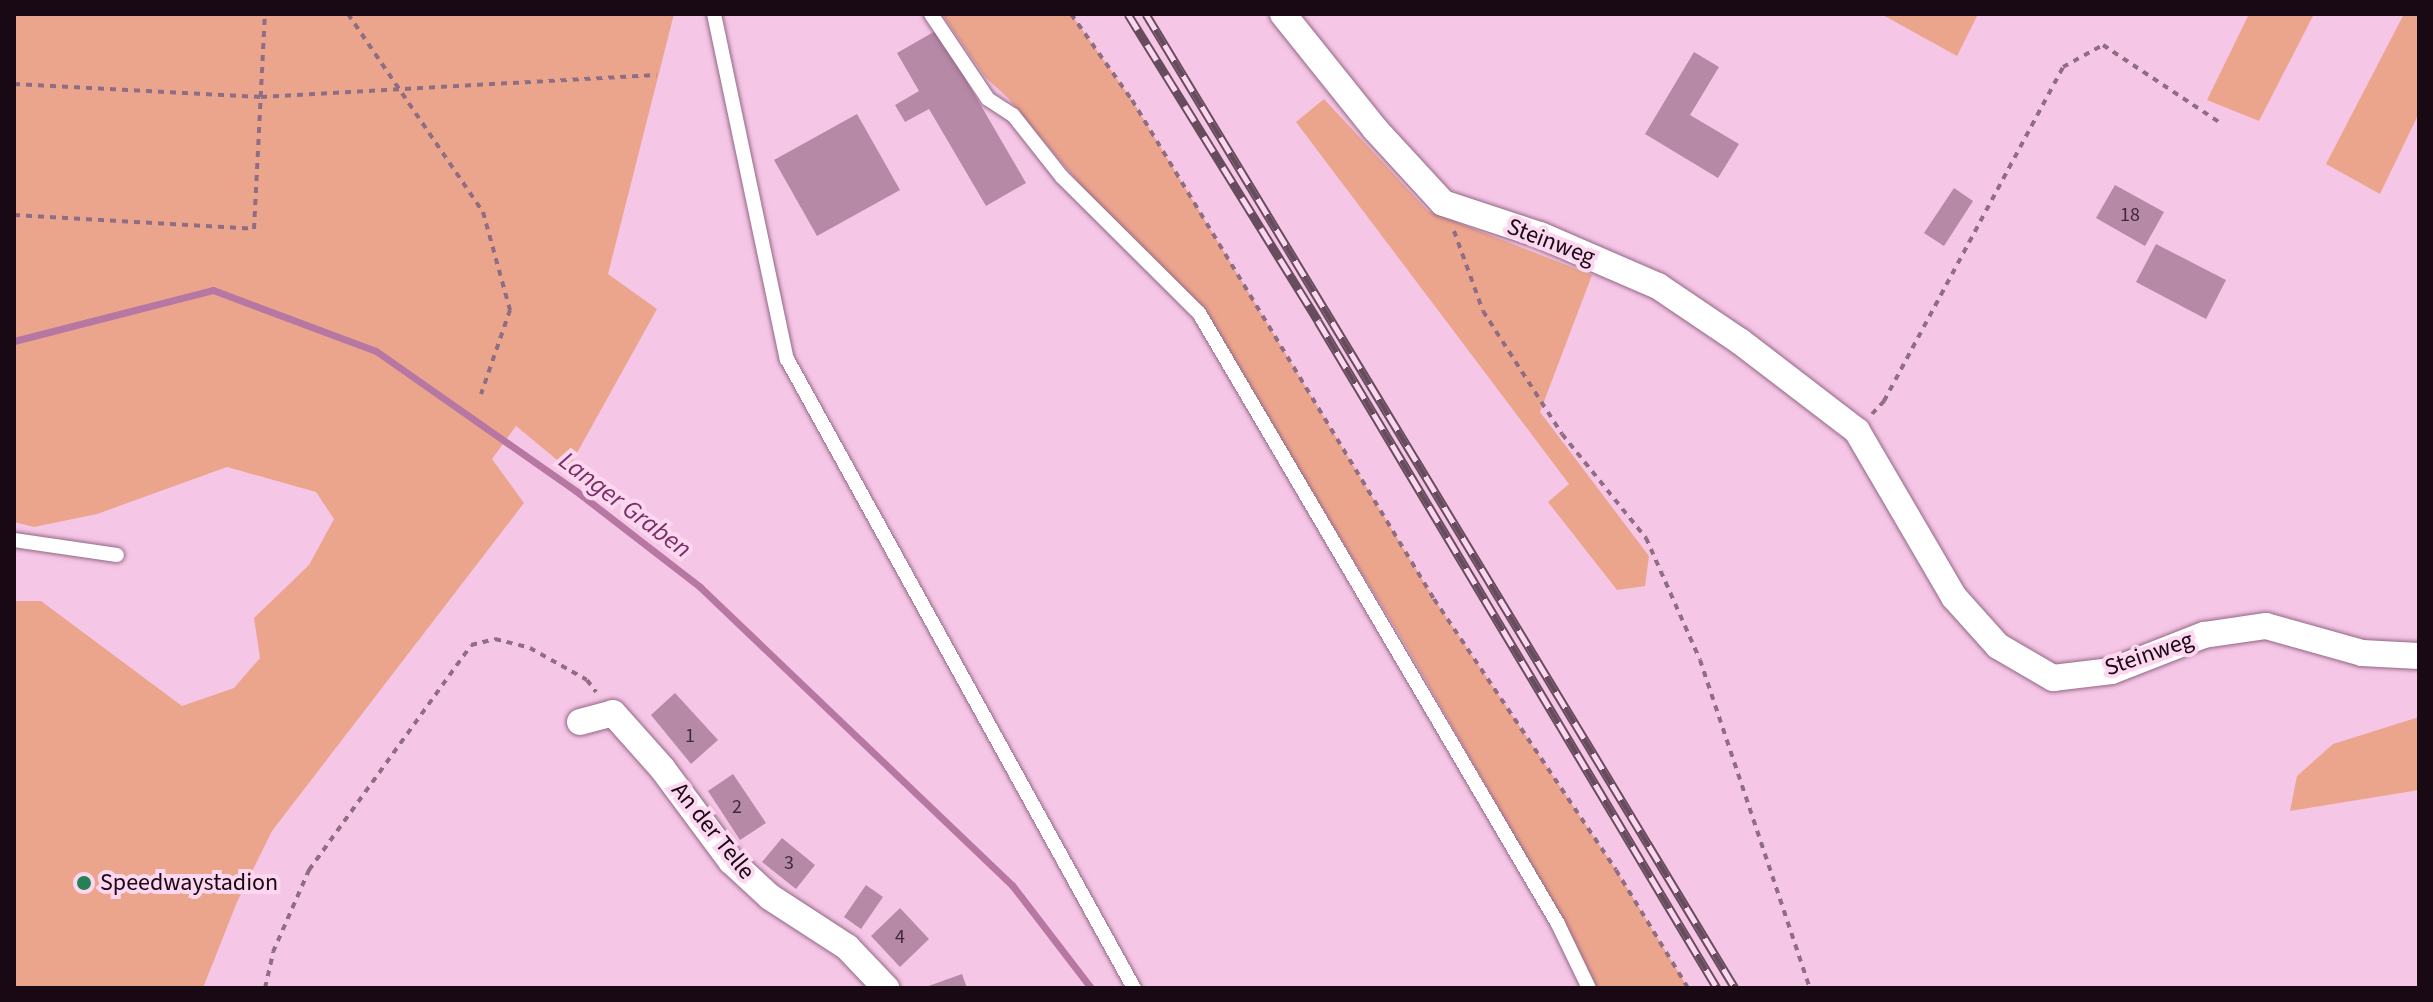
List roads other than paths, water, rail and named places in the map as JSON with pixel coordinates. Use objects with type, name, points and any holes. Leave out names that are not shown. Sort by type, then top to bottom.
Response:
[{"type":"street","name":"Steinweg","points":[[1283,14],[1375,129],[1443,203],[1540,235],[1658,286],[1741,342],[1857,431],[1954,597],[1998,646],[2053,678],[2112,671],[2204,635],[2266,626],[2362,653],[2419,656]]},
{"type":"street","name":"An der Telle","points":[[580,722],[613,713],[662,768],[731,861],[770,897],[847,947],[886,988]]},
{"type":"lane","points":[[714,14],[787,359],[1134,988]]},
{"type":"lane","points":[[931,14],[988,99],[1013,115],[1062,177],[1199,313],[1534,884],[1589,988]]},
{"type":"lane","points":[[14,540],[117,555]]},
{"type":"waterway","name":"Langer Graben","points":[[14,341],[213,290],[376,351],[576,491],[700,587],[1012,885],[1091,988]]},
{"type":"railway","points":[[1128,14],[1318,321],[1717,988]]},
{"type":"railway","points":[[1146,14],[1735,988]]},
{"type":"place","name":"Speedwaystadion","points":[[84,883]]}]
